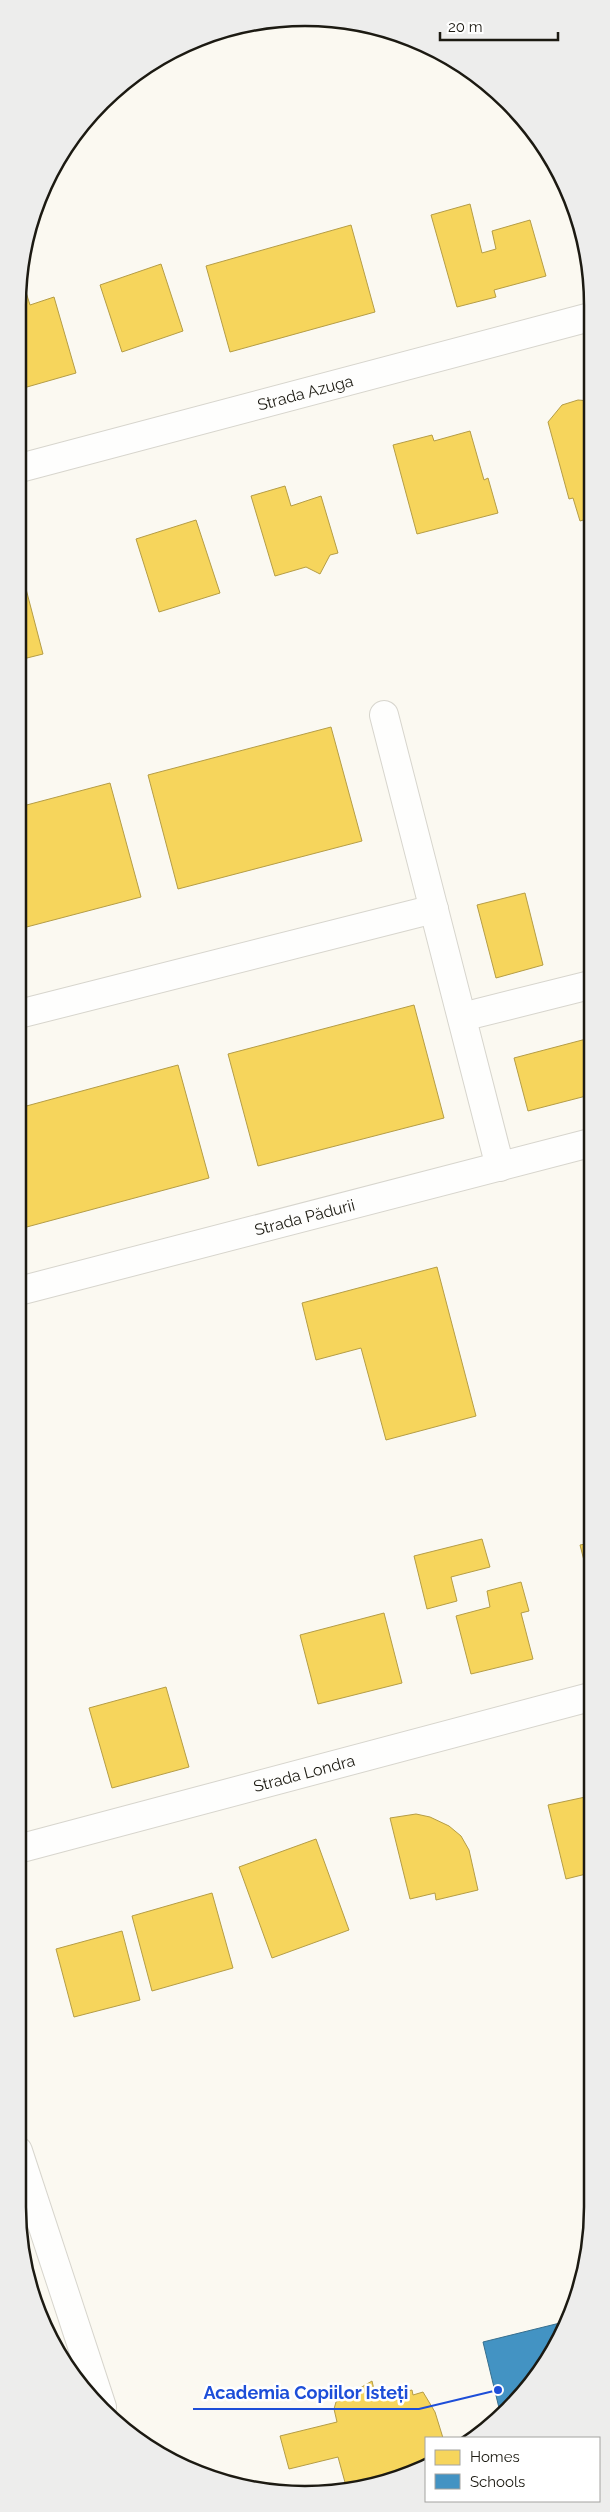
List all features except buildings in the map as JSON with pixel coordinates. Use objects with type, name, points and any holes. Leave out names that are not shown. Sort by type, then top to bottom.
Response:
[{"type":"street","name":"Strada Azuga","points":[[26,466],[584,318]]},
{"type":"street","points":[[384,715],[500,1167]]},
{"type":"street","points":[[26,1012],[434,909]]},
{"type":"street","points":[[462,1017],[584,986]]},
{"type":"street","name":"Strada Pădurii","points":[[26,1289],[584,1145]]},
{"type":"street","name":"Strada Londra","points":[[26,1847],[584,1699]]},
{"type":"street","points":[[26,2175],[98,2394]]},
{"type":"place","name":"Academia Copiilor Isteți","points":[[498,2390]]}]
